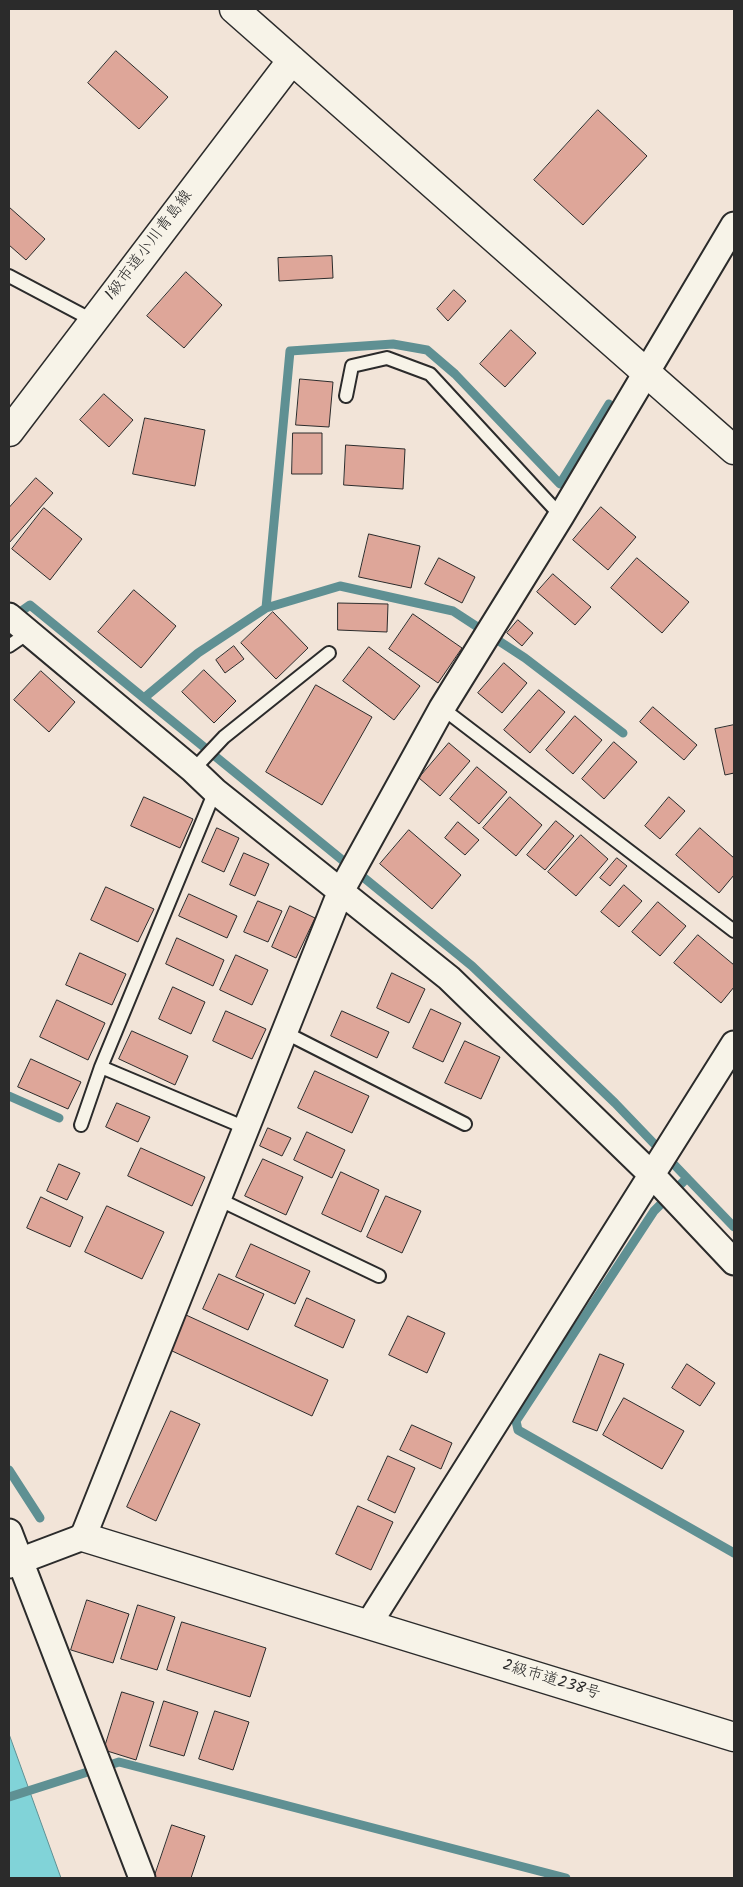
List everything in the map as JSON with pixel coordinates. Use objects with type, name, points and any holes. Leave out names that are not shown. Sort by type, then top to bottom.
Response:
[{"type":"street","points":[[234,9],[734,450]]},
{"type":"street","name":"1級市道小川青島線","points":[[9,432],[292,60]]},
{"type":"street","points":[[13,1564],[83,1537],[340,893],[442,708],[561,516],[734,226]]},
{"type":"street","points":[[9,616],[19,639],[194,770],[215,791],[340,893],[449,978],[652,1175],[734,1262]]},
{"type":"street","points":[[368,1625],[734,1044]]},
{"type":"street","points":[[9,1532],[13,1564],[142,1878]]},
{"type":"street","name":"2級市道238号","points":[[83,1537],[734,1738]]},
{"type":"lane","points":[[9,276],[94,321]]},
{"type":"lane","points":[[346,396],[352,366],[386,358],[430,374],[561,516]]},
{"type":"lane","points":[[194,770],[224,737],[329,653]]},
{"type":"lane","points":[[442,708],[734,931]]},
{"type":"lane","points":[[80,1125],[101,1067],[215,791]]},
{"type":"lane","points":[[284,1032],[466,1124]]},
{"type":"lane","points":[[101,1067],[246,1128]]},
{"type":"lane","points":[[218,1198],[379,1276]]},
{"type":"water","points":[[9,1734],[61,1878],[9,1878]]},
{"type":"building","points":[[116,51],[168,97],[139,129],[88,83]]},
{"type":"building","points":[[598,110],[647,156],[583,225],[534,180]]},
{"type":"building","points":[[9,207],[45,239],[26,260],[9,245]]},
{"type":"building","points":[[332,256],[333,278],[279,281],[278,258]]},
{"type":"building","points":[[186,272],[222,305],[184,348],[147,316]]},
{"type":"building","points":[[454,290],[466,301],[448,321],[437,309]]},
{"type":"building","points":[[511,330],[536,353],[505,387],[480,364]]},
{"type":"building","points":[[300,379],[333,382],[329,427],[296,425]]},
{"type":"building","points":[[104,394],[133,420],[109,447],[80,420]]},
{"type":"building","points":[[145,418],[205,430],[195,486],[133,474]]},
{"type":"building","points":[[293,433],[322,433],[322,474],[292,474]]},
{"type":"building","points":[[346,445],[405,449],[403,489],[344,485]]},
{"type":"building","points":[[36,478],[53,493],[9,543],[9,508]]},
{"type":"building","points":[[601,507],[636,537],[608,570],[573,540]]},
{"type":"building","points":[[44,508],[82,539],[50,580],[12,549]]},
{"type":"building","points":[[369,534],[420,546],[411,588],[359,577]]},
{"type":"building","points":[[439,558],[475,577],[462,603],[425,584]]},
{"type":"building","points":[[637,558],[689,602],[662,633],[611,588]]},
{"type":"building","points":[[553,574],[591,607],[575,625],[537,592]]},
{"type":"building","points":[[134,590],[176,626],[141,668],[98,632]]},
{"type":"building","points":[[338,603],[388,604],[387,632],[338,630]]},
{"type":"building","points":[[273,612],[308,648],[276,679],[241,643]]},
{"type":"building","points":[[413,614],[462,648],[438,683],[389,649]]},
{"type":"building","points":[[518,620],[533,633],[522,646],[507,633]]},
{"type":"building","points":[[234,646],[244,659],[225,673],[216,660]]},
{"type":"building","points":[[369,647],[420,686],[394,720],[343,681]]},
{"type":"building","points":[[504,663],[527,683],[502,713],[478,693]]},
{"type":"building","points":[[204,670],[236,701],[214,723],[182,692]]},
{"type":"building","points":[[41,671],[75,702],[49,732],[14,700]]},
{"type":"building","points":[[316,685],[372,717],[322,805],[266,772]]},
{"type":"building","points":[[539,690],[565,712],[530,753],[504,730]]},
{"type":"building","points":[[653,707],[697,745],[684,760],[640,722]]},
{"type":"building","points":[[575,716],[602,740],[573,774],[546,750]]},
{"type":"building","points":[[734,725],[734,773],[725,775],[715,729]]},
{"type":"building","points":[[614,742],[637,762],[604,799],[582,779]]},
{"type":"building","points":[[449,743],[470,761],[440,796],[419,778]]},
{"type":"building","points":[[477,767],[507,792],[479,824],[450,799]]},
{"type":"building","points":[[144,797],[193,819],[180,848],[131,826]]},
{"type":"building","points":[[510,797],[542,825],[516,856],[483,828]]},
{"type":"building","points":[[669,797],[685,811],[660,839],[645,826]]},
{"type":"building","points":[[556,821],[574,836],[545,870],[527,855]]},
{"type":"building","points":[[458,822],[479,840],[465,855],[445,838]]},
{"type":"building","points":[[217,828],[239,838],[224,872],[202,862]]},
{"type":"building","points":[[700,828],[734,858],[734,875],[719,893],[676,855]]},
{"type":"building","points":[[409,830],[461,875],[432,909],[380,864]]},
{"type":"building","points":[[581,835],[608,859],[576,896],[548,872]]},
{"type":"building","points":[[244,853],[269,864],[255,896],[230,885]]},
{"type":"building","points":[[617,858],[627,866],[610,886],[600,878]]},
{"type":"building","points":[[624,885],[642,901],[619,927],[601,912]]},
{"type":"building","points":[[106,887],[154,909],[138,942],[91,920]]},
{"type":"building","points":[[189,894],[237,916],[227,938],[179,916]]},
{"type":"building","points":[[258,901],[282,911],[268,942],[244,932]]},
{"type":"building","points":[[658,902],[686,926],[660,956],[632,932]]},
{"type":"building","points":[[290,906],[315,918],[296,958],[272,947]]},
{"type":"building","points":[[698,935],[734,965],[734,987],[721,1003],[674,963]]},
{"type":"building","points":[[177,938],[224,960],[213,986],[166,964]]},
{"type":"building","points":[[80,953],[126,974],[112,1005],[66,985]]},
{"type":"building","points":[[236,955],[268,970],[252,1005],[220,990]]},
{"type":"building","points":[[392,973],[425,989],[409,1023],[377,1008]]},
{"type":"building","points":[[173,987],[205,1002],[191,1034],[159,1019]]},
{"type":"building","points":[[57,1000],[105,1023],[88,1060],[40,1037]]},
{"type":"building","points":[[431,1009],[461,1023],[443,1062],[413,1048]]},
{"type":"building","points":[[226,1011],[266,1029],[252,1059],[213,1041]]},
{"type":"building","points":[[342,1011],[389,1032],[377,1058],[331,1036]]},
{"type":"building","points":[[132,1031],[188,1056],[175,1085],[119,1059]]},
{"type":"building","points":[[465,1041],[500,1057],[481,1099],[445,1083]]},
{"type":"building","points":[[31,1059],[81,1082],[68,1109],[18,1087]]},
{"type":"building","points":[[315,1071],[369,1096],[352,1133],[298,1108]]},
{"type":"building","points":[[117,1103],[150,1117],[138,1142],[106,1127]]},
{"type":"building","points":[[268,1128],[291,1138],[282,1156],[260,1146]]},
{"type":"building","points":[[307,1132],[345,1150],[332,1178],[294,1160]]},
{"type":"building","points":[[141,1148],[205,1177],[192,1206],[128,1176]]},
{"type":"building","points":[[263,1159],[303,1177],[286,1215],[245,1196]]},
{"type":"building","points":[[59,1164],[80,1173],[67,1200],[47,1191]]},
{"type":"building","points":[[341,1172],[379,1190],[361,1232],[322,1214]]},
{"type":"building","points":[[386,1196],[421,1211],[402,1253],[367,1237]]},
{"type":"building","points":[[41,1197],[83,1217],[70,1247],[27,1228]]},
{"type":"building","points":[[107,1206],[164,1232],[142,1279],[85,1252]]},
{"type":"building","points":[[251,1244],[310,1271],[295,1304],[236,1277]]},
{"type":"building","points":[[219,1274],[264,1294],[248,1330],[203,1309]]},
{"type":"building","points":[[307,1298],[355,1320],[343,1348],[295,1326]]},
{"type":"building","points":[[186,1315],[328,1380],[312,1416],[170,1350]]},
{"type":"building","points":[[408,1316],[445,1333],[427,1373],[389,1355]]},
{"type":"building","points":[[600,1354],[624,1364],[597,1431],[573,1422]]},
{"type":"building","points":[[687,1364],[715,1383],[700,1406],[672,1388]]},
{"type":"building","points":[[624,1398],[684,1431],[662,1469],[603,1435]]},
{"type":"building","points":[[171,1411],[200,1424],[156,1521],[127,1507]]},
{"type":"building","points":[[412,1425],[452,1443],[441,1469],[400,1450]]},
{"type":"building","points":[[388,1456],[415,1468],[395,1513],[368,1500]]},
{"type":"building","points":[[358,1506],[393,1522],[371,1570],[336,1554]]},
{"type":"building","points":[[87,1600],[129,1614],[113,1663],[71,1650]]},
{"type":"building","points":[[138,1605],[175,1617],[157,1670],[121,1659]]},
{"type":"building","points":[[182,1622],[266,1648],[250,1697],[167,1670]]},
{"type":"building","points":[[122,1692],[154,1702],[136,1760],[104,1750]]},
{"type":"building","points":[[164,1701],[198,1712],[184,1756],[150,1746]]},
{"type":"building","points":[[215,1711],[249,1722],[233,1770],[199,1759]]},
{"type":"building","points":[[172,1825],[205,1836],[191,1878],[154,1878]]},
{"type":"waterway","points":[[266,608],[290,351],[393,344],[427,350],[455,374],[560,484],[609,404]]},
{"type":"waterway","points":[[144,698],[198,653],[266,608],[340,586],[453,611],[525,658],[623,733]]},
{"type":"waterway","points":[[13,617],[30,605],[472,966],[615,1103],[734,1227]]},
{"type":"waterway","points":[[9,1096],[59,1118]]},
{"type":"waterway","points":[[687,1178],[654,1211],[516,1421],[518,1430],[734,1553]]},
{"type":"waterway","points":[[9,1470],[40,1518]]},
{"type":"waterway","points":[[9,1797],[119,1762],[566,1878]]}]
